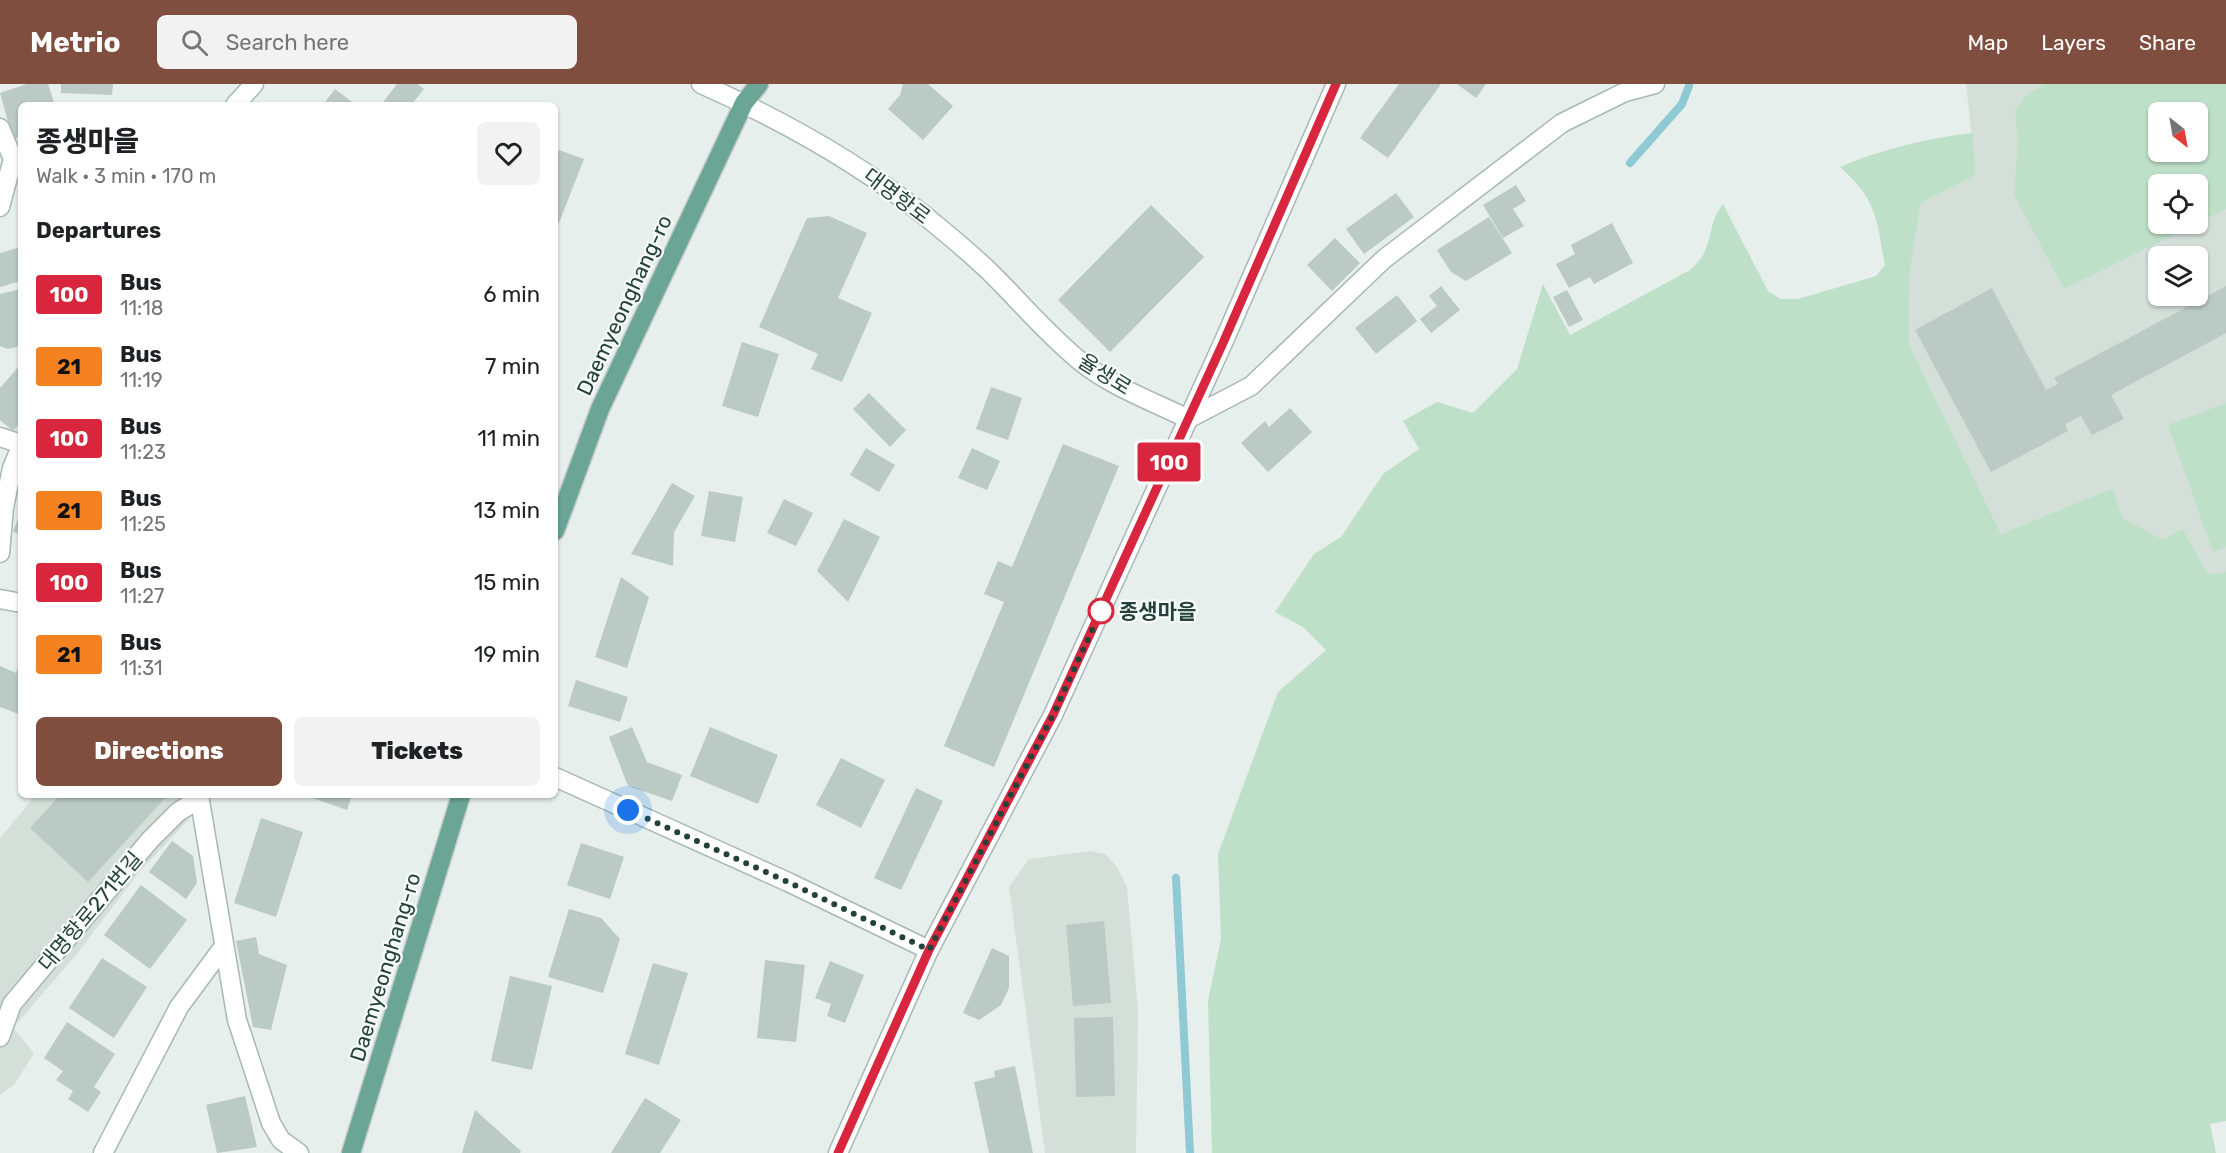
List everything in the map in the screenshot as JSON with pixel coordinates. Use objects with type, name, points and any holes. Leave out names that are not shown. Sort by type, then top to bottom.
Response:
[{"type":"main road","name":"Daemyeonghang-ro","points":[[744,103],[746,84]]},
{"type":"main road","name":"Daemyeonghang-ro","points":[[558,523],[600,409],[744,103],[759,84]]},
{"type":"main road","name":"Daemyeonghang-ro","points":[[351,1153],[460,798]]},
{"type":"street","points":[[238,102],[254,84]]},
{"type":"street","name":"대명항로","points":[[701,84],[744,103],[859,168],[923,215],[993,274],[1030,316]]},
{"type":"street","points":[[838,1153],[929,950],[1053,715],[1188,419],[1336,84]]},
{"type":"street","points":[[1188,419],[1251,386],[1384,259],[1562,123],[1625,92],[1654,84]]},
{"type":"street","points":[[0,128],[11,159],[0,207]]},
{"type":"street","name":"율생로","points":[[1030,316],[1081,362],[1112,383],[1188,419]]},
{"type":"street","points":[[0,437],[18,444]]},
{"type":"street","points":[[0,553],[4,508],[12,468],[18,453]]},
{"type":"street","points":[[0,484],[12,468]]},
{"type":"street","points":[[0,599],[18,602]]},
{"type":"street","points":[[558,778],[788,882],[929,950]]},
{"type":"street","name":"대명항로271번길","points":[[0,1037],[12,1004],[150,840],[178,812],[198,798]]},
{"type":"street","points":[[199,798],[237,1020],[259,1093],[281,1140],[299,1153]]},
{"type":"street","points":[[103,1153],[179,1007],[224,946]]},
{"type":"shaded area","points":[[1966,84],[2226,84],[2226,572],[2208,574],[2183,529],[2162,539],[2123,518],[2113,488],[2001,534],[1909,344],[1910,271],[1921,203],[1976,175]]},
{"type":"shaded area","points":[[33,798],[189,798],[192,816],[140,871],[76,955],[13,1028],[34,1053],[14,1085],[0,1095],[0,838]]},
{"type":"shaded area","points":[[1090,851],[1105,854],[1117,867],[1127,887],[1138,1010],[1136,1153],[1045,1153],[1009,887],[1029,859]]},
{"type":"green space","points":[[2045,84],[2226,84],[2226,209],[2208,218],[2208,174],[2148,174],[2148,234],[2176,234],[2064,289],[2014,195],[2018,143],[2015,111],[2025,96]]},
{"type":"green space","points":[[1972,133],[1976,175],[1921,203],[1910,271],[1909,344],[2001,534],[2113,488],[2123,518],[2162,539],[2183,529],[2208,574],[2226,572],[2226,1121],[2210,1124],[2216,1153],[1212,1153],[1208,1001],[1221,939],[1218,854],[1278,692],[1326,650],[1303,627],[1275,612],[1314,554],[1341,537],[1383,474],[1419,449],[1403,421],[1437,402],[1473,413],[1517,369],[1543,284],[1570,335],[1690,270],[1704,253],[1717,213],[1723,204],[1768,291],[1781,299],[1798,299],[1876,276],[1885,265],[1877,222],[1862,190],[1840,167],[1905,145]]},
{"type":"green space","points":[[2226,403],[2226,547],[2213,552],[2168,425]]},
{"type":"building","points":[[27,84],[48,84],[54,102],[18,102],[18,137],[13,139],[0,93]]},
{"type":"building","points":[[61,84],[113,84],[112,95],[61,93]]},
{"type":"building","points":[[397,84],[417,84],[424,89],[413,102],[383,102]]},
{"type":"building","points":[[903,84],[928,84],[953,106],[923,140],[888,109],[900,95]]},
{"type":"building","points":[[1399,84],[1441,84],[1388,158],[1360,138]]},
{"type":"building","points":[[1457,84],[1486,84],[1476,98]]},
{"type":"building","points":[[335,89],[352,102],[325,102]]},
{"type":"building","points":[[559,150],[584,159],[558,225]]},
{"type":"building","points":[[1516,185],[1526,201],[1513,209],[1524,226],[1503,238],[1483,205]]},
{"type":"building","points":[[1396,193],[1414,217],[1364,254],[1346,229]]},
{"type":"building","points":[[1151,205],[1204,257],[1110,352],[1058,300]]},
{"type":"building","points":[[829,216],[867,233],[838,298],[872,313],[842,382],[811,369],[818,354],[759,327],[807,218]]},
{"type":"building","points":[[1489,217],[1512,253],[1466,281],[1451,272],[1437,250]]},
{"type":"building","points":[[1612,223],[1633,263],[1594,284],[1590,277],[1569,288],[1556,264],[1575,254],[1571,245]]},
{"type":"building","points":[[1335,238],[1360,263],[1332,291],[1307,265]]},
{"type":"building","points":[[18,248],[18,282],[0,287],[0,253]]},
{"type":"building","points":[[1441,286],[1460,310],[1431,333],[1420,319],[1437,306],[1429,296]]},
{"type":"building","points":[[2226,286],[2226,333],[2111,395],[2124,419],[2092,435],[2081,416],[2065,424],[2068,431],[1991,472],[1915,330],[1992,288],[2046,390],[2058,384],[2054,378],[2189,306],[2208,306],[2208,296]]},
{"type":"building","points":[[18,290],[18,347],[8,349],[0,346],[0,294]]},
{"type":"building","points":[[1567,290],[1583,320],[1569,327],[1553,297]]},
{"type":"building","points":[[1397,295],[1417,321],[1376,354],[1355,328]]},
{"type":"building","points":[[742,342],[779,354],[758,417],[722,406]]},
{"type":"building","points":[[18,367],[18,425],[13,431],[0,420],[0,388]]},
{"type":"building","points":[[991,387],[1022,398],[1008,440],[976,429]]},
{"type":"building","points":[[869,393],[906,430],[890,447],[853,409]]},
{"type":"building","points":[[1290,408],[1312,432],[1268,472],[1241,443],[1265,421],[1269,427]]},
{"type":"building","points":[[1063,444],[1119,466],[994,767],[944,746],[1004,602],[984,594],[998,561],[1012,567]]},
{"type":"building","points":[[866,448],[895,465],[879,492],[850,475]]},
{"type":"building","points":[[972,448],[1000,461],[987,490],[958,478]]},
{"type":"building","points":[[672,483],[695,496],[674,532],[673,566],[631,554]]},
{"type":"building","points":[[709,491],[743,497],[735,542],[701,536]]},
{"type":"building","points":[[784,499],[813,513],[796,546],[767,533]]},
{"type":"building","points":[[18,518],[18,533],[13,532]]},
{"type":"building","points":[[844,519],[880,537],[848,602],[817,571]]},
{"type":"building","points":[[621,577],[649,597],[627,668],[595,657]]},
{"type":"building","points":[[0,666],[16,673],[18,668],[18,714],[0,707]]},
{"type":"building","points":[[576,680],[628,697],[620,722],[568,706]]},
{"type":"building","points":[[632,727],[647,762],[682,775],[672,801],[628,786],[609,737]]},
{"type":"building","points":[[710,727],[778,755],[758,804],[690,776]]},
{"type":"building","points":[[841,758],[885,780],[861,828],[816,805]]},
{"type":"building","points":[[916,788],[943,801],[901,890],[874,878]]},
{"type":"building","points":[[57,798],[165,798],[88,882],[30,828]]},
{"type":"building","points":[[313,798],[351,798],[347,810]]},
{"type":"building","points":[[261,818],[303,832],[276,917],[234,903]]},
{"type":"building","points":[[172,841],[193,856],[197,883],[186,899],[149,872]]},
{"type":"building","points":[[581,843],[624,857],[610,899],[567,885]]},
{"type":"building","points":[[141,885],[187,920],[150,969],[104,935]]},
{"type":"building","points":[[569,909],[601,918],[620,939],[603,993],[548,977]]},
{"type":"building","points":[[1104,921],[1111,1003],[1073,1006],[1066,925]]},
{"type":"building","points":[[256,937],[259,954],[287,965],[271,1030],[253,1027],[236,941]]},
{"type":"building","points":[[992,948],[1009,956],[1009,988],[1001,1005],[979,1020],[963,1013]]},
{"type":"building","points":[[102,958],[147,987],[114,1038],[69,1008]]},
{"type":"building","points":[[765,960],[805,965],[796,1042],[757,1038]]},
{"type":"building","points":[[830,961],[864,975],[845,1023],[827,1016],[831,1004],[815,998]]},
{"type":"building","points":[[653,963],[688,973],[659,1065],[625,1054]]},
{"type":"building","points":[[510,976],[552,986],[532,1070],[491,1061]]},
{"type":"building","points":[[1113,1017],[1115,1096],[1076,1097],[1074,1018]]},
{"type":"building","points":[[67,1022],[115,1054],[94,1087],[101,1092],[88,1112],[68,1099],[73,1091],[56,1080],[63,1071],[44,1058]]},
{"type":"building","points":[[1015,1066],[1033,1153],[989,1153],[974,1082],[995,1077],[994,1071]]},
{"type":"building","points":[[245,1096],[257,1147],[217,1153],[206,1105]]},
{"type":"building","points":[[645,1098],[681,1120],[660,1153],[611,1153]]},
{"type":"building","points":[[475,1110],[521,1151],[520,1153],[462,1153]]},
{"type":"waterway","points":[[1630,163],[1682,104],[1689,86]]},
{"type":"waterway","points":[[1176,878],[1190,1153]]},
{"type":"bus line","name":"100","points":[[838,1153],[929,950],[1053,715],[1223,343],[1326,102],[1336,84]]},
{"type":"place","name":"종생마을","points":[[1101,611]]},
{"type":"route","points":[[628,810],[788,882],[929,950],[1053,715],[1101,611]]}]
